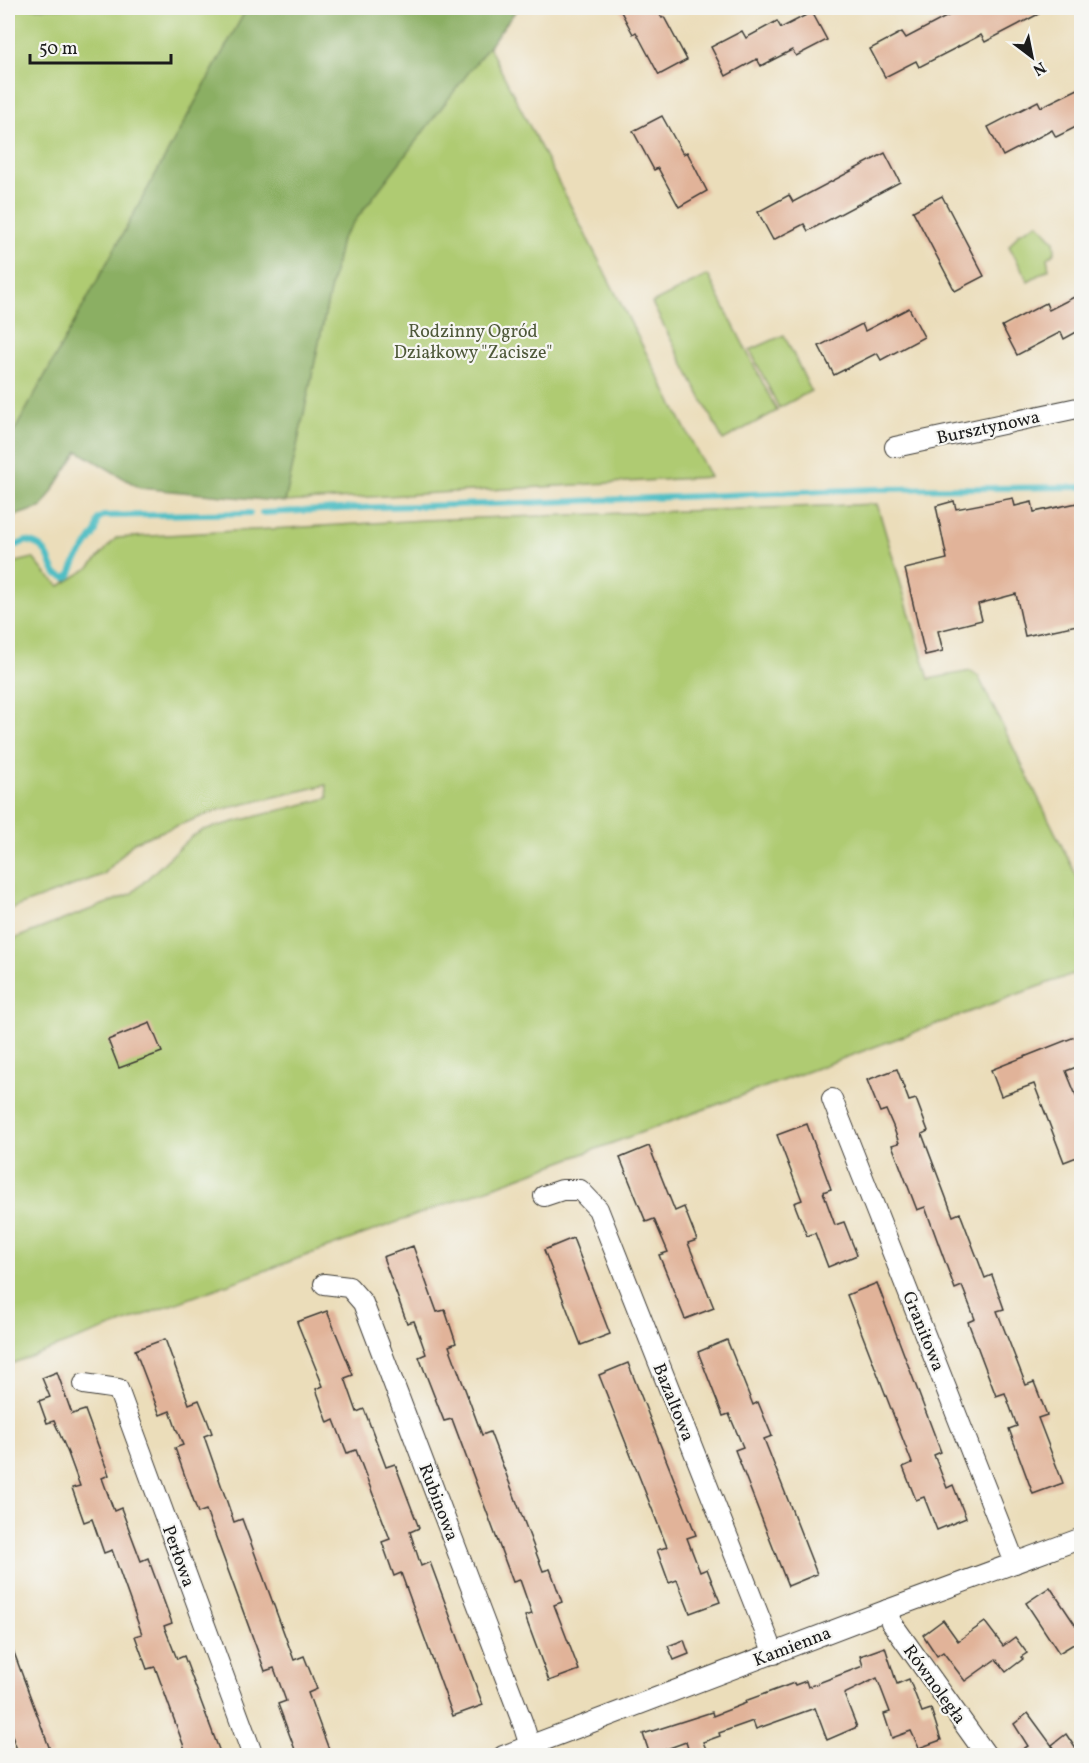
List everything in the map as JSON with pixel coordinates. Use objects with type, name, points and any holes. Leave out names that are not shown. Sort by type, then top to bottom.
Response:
[{"type":"street","name":"Bursztynowa","points":[[895,447],[1082,407]]},
{"type":"street","name":"Granitowa","points":[[832,1099],[1015,1563]]},
{"type":"street","name":"Bazaltowa","points":[[544,1196],[562,1190],[580,1190],[598,1209],[774,1654]]},
{"type":"street","name":"Rubinowa","points":[[324,1284],[349,1287],[363,1303],[523,1724],[531,1751]]},
{"type":"street","name":"Perłowa","points":[[84,1384],[118,1389],[253,1755]]},
{"type":"street","name":"Kamienna","points":[[503,1755],[531,1751],[886,1610],[1082,1539]]},
{"type":"street","name":"Równoległa","points":[[886,1610],[891,1622],[987,1755]]},
{"type":"green space","points":[[8,8],[247,8],[8,443]]},
{"type":"green space","points":[[247,8],[518,8],[341,239],[285,502],[140,488],[78,451],[42,507],[8,518],[8,443]]},
{"type":"green space","name":"Rodzinny Ogród Działkowy \"Zacisze\"","points":[[488,45],[710,477],[285,502],[341,239]]},
{"type":"green space","points":[[1038,223],[1054,241],[1055,252],[1047,258],[1049,269],[1028,281],[1009,246],[1019,233]]},
{"type":"green space","points":[[708,275],[777,411],[723,440],[652,303]]},
{"type":"green space","points":[[784,335],[811,391],[779,408],[750,350]]},
{"type":"green space","points":[[877,504],[929,679],[971,671],[978,676],[1081,885],[1081,971],[8,1365],[8,941],[131,894],[191,837],[203,830],[328,798],[326,785],[219,810],[134,842],[104,874],[8,910],[8,564],[33,558],[60,586],[89,568],[116,538],[424,520]]},
{"type":"building","points":[[619,8],[656,8],[662,18],[664,17],[687,60],[659,75],[636,32],[633,34]]},
{"type":"building","points":[[963,8],[1050,8],[985,42],[981,35],[919,67],[916,61],[885,77],[870,49],[902,32],[906,38]]},
{"type":"building","points":[[812,12],[827,40],[796,56],[792,50],[761,66],[757,59],[726,76],[711,47],[742,31],[746,38],[777,21],[781,28]]},
{"type":"building","points":[[1082,87],[1082,124],[1056,137],[1052,130],[1003,156],[988,127],[1038,101],[1041,107]]},
{"type":"building","points":[[662,116],[683,154],[687,152],[707,191],[679,207],[658,168],[654,170],[633,131]]},
{"type":"building","points":[[885,153],[900,182],[808,231],[804,224],[773,240],[758,212],[789,195],[793,202]]},
{"type":"building","points":[[942,196],[984,276],[955,291],[913,211]]},
{"type":"building","points":[[1082,293],[1082,329],[1064,339],[1061,332],[1017,355],[1002,326],[1046,303],[1049,310]]},
{"type":"building","points":[[909,308],[924,337],[881,360],[877,353],[834,375],[819,346],[862,324],[865,331]]},
{"type":"building","points":[[1013,498],[1015,506],[1032,502],[1034,512],[1082,502],[1082,624],[1025,636],[1016,594],[978,604],[982,620],[938,631],[943,651],[925,655],[905,569],[947,559],[936,506],[954,501],[956,509]]},
{"type":"building","points":[[150,1023],[162,1052],[119,1068],[108,1040]]},
{"type":"building","points":[[1082,1034],[1082,1065],[1066,1071],[1082,1110],[1082,1155],[1064,1162],[1034,1084],[1001,1096],[991,1070]]},
{"type":"building","points":[[897,1069],[909,1101],[916,1099],[928,1131],[922,1134],[953,1216],[960,1213],[985,1278],[992,1275],[1004,1309],[997,1311],[1026,1385],[1034,1382],[1047,1415],[1038,1418],[1063,1483],[1033,1494],[1009,1429],[1017,1426],[1005,1393],[996,1396],[968,1322],[975,1319],[962,1286],[955,1289],[925,1207],[917,1210],[892,1145],[899,1143],[893,1126],[886,1110],[880,1112],[867,1080]]},
{"type":"building","points":[[807,1124],[831,1189],[823,1192],[835,1225],[844,1222],[857,1255],[828,1267],[815,1233],[807,1236],[794,1203],[802,1200],[777,1135]]},
{"type":"building","points":[[649,1146],[675,1211],[684,1207],[697,1240],[688,1243],[714,1308],[685,1319],[659,1255],[668,1252],[654,1219],[646,1222],[620,1158]]},
{"type":"building","points":[[573,1238],[610,1334],[581,1345],[544,1250]]},
{"type":"building","points":[[413,1246],[437,1312],[445,1310],[456,1343],[449,1346],[482,1435],[490,1432],[543,1571],[550,1569],[562,1602],[554,1605],[579,1670],[549,1681],[525,1616],[532,1614],[520,1580],[513,1582],[452,1419],[444,1421],[419,1357],[426,1354],[420,1337],[414,1321],[407,1323],[383,1257]]},
{"type":"building","points":[[877,1283],[941,1452],[934,1455],[947,1488],[953,1485],[966,1518],[937,1530],[924,1497],[916,1500],[903,1467],[912,1463],[847,1295]]},
{"type":"building","points":[[327,1311],[353,1375],[345,1378],[357,1412],[364,1409],[386,1467],[395,1464],[419,1528],[410,1532],[421,1566],[430,1562],[483,1705],[453,1716],[401,1573],[394,1576],[382,1542],[390,1539],[356,1450],[347,1453],[334,1420],[328,1423],[316,1389],[323,1386],[297,1322]]},
{"type":"building","points":[[165,1339],[189,1404],[199,1400],[206,1417],[212,1433],[204,1436],[234,1522],[242,1519],[294,1660],[304,1656],[317,1689],[308,1693],[331,1755],[297,1755],[278,1704],[286,1701],[274,1668],[265,1671],[206,1510],[198,1513],[175,1448],[183,1445],[170,1411],[160,1415],[135,1350]]},
{"type":"building","points":[[727,1340],[753,1405],[758,1402],[772,1436],[764,1439],[817,1574],[788,1586],[735,1450],[743,1447],[729,1414],[723,1416],[698,1352]]},
{"type":"building","points":[[628,1363],[696,1535],[687,1538],[700,1572],[707,1569],[720,1602],[690,1613],[677,1580],[669,1583],[657,1550],[667,1547],[599,1375]]},
{"type":"building","points":[[57,1372],[72,1414],[85,1410],[109,1475],[102,1478],[114,1511],[121,1508],[141,1561],[148,1558],[172,1623],[164,1626],[177,1659],[184,1656],[221,1755],[187,1755],[155,1667],[147,1669],[135,1636],[142,1634],[112,1550],[104,1553],[92,1519],[84,1522],[72,1488],[80,1486],[68,1453],[54,1421],[47,1423],[39,1401],[50,1397],[42,1378]]},
{"type":"building","points":[[1050,1587],[1082,1635],[1082,1639],[1059,1653],[1026,1603]]},
{"type":"building","points":[[943,1620],[958,1641],[985,1622],[1003,1646],[1015,1637],[1027,1653],[1006,1672],[996,1659],[965,1681],[943,1652],[937,1656],[923,1635]]},
{"type":"building","points":[[9,1639],[52,1755],[19,1755],[8,1725]]},
{"type":"building","points":[[684,1640],[689,1654],[674,1660],[668,1646]]},
{"type":"building","points":[[885,1647],[897,1684],[909,1679],[922,1712],[931,1709],[941,1740],[919,1748],[911,1731],[892,1738],[884,1714],[890,1712],[877,1678],[844,1694],[857,1727],[827,1740],[815,1708],[756,1729],[753,1721],[719,1733],[720,1736],[703,1742],[706,1749],[690,1755],[686,1742],[650,1755],[643,1734],[712,1712],[713,1716],[746,1703],[745,1701],[794,1683],[795,1685],[806,1681],[808,1687],[863,1666],[860,1656]]},
{"type":"building","points":[[1028,1713],[1053,1747],[1041,1755],[1014,1755],[1028,1746],[1014,1724]]},
{"type":"building","points":[[1066,1734],[1080,1755],[1059,1755],[1052,1745]]},
{"type":"waterway","points":[[262,513],[874,489],[1082,487]]},
{"type":"waterway","points":[[8,549],[26,541],[34,543],[46,553],[56,574],[66,578],[96,532],[98,519],[103,516],[250,513]]}]
